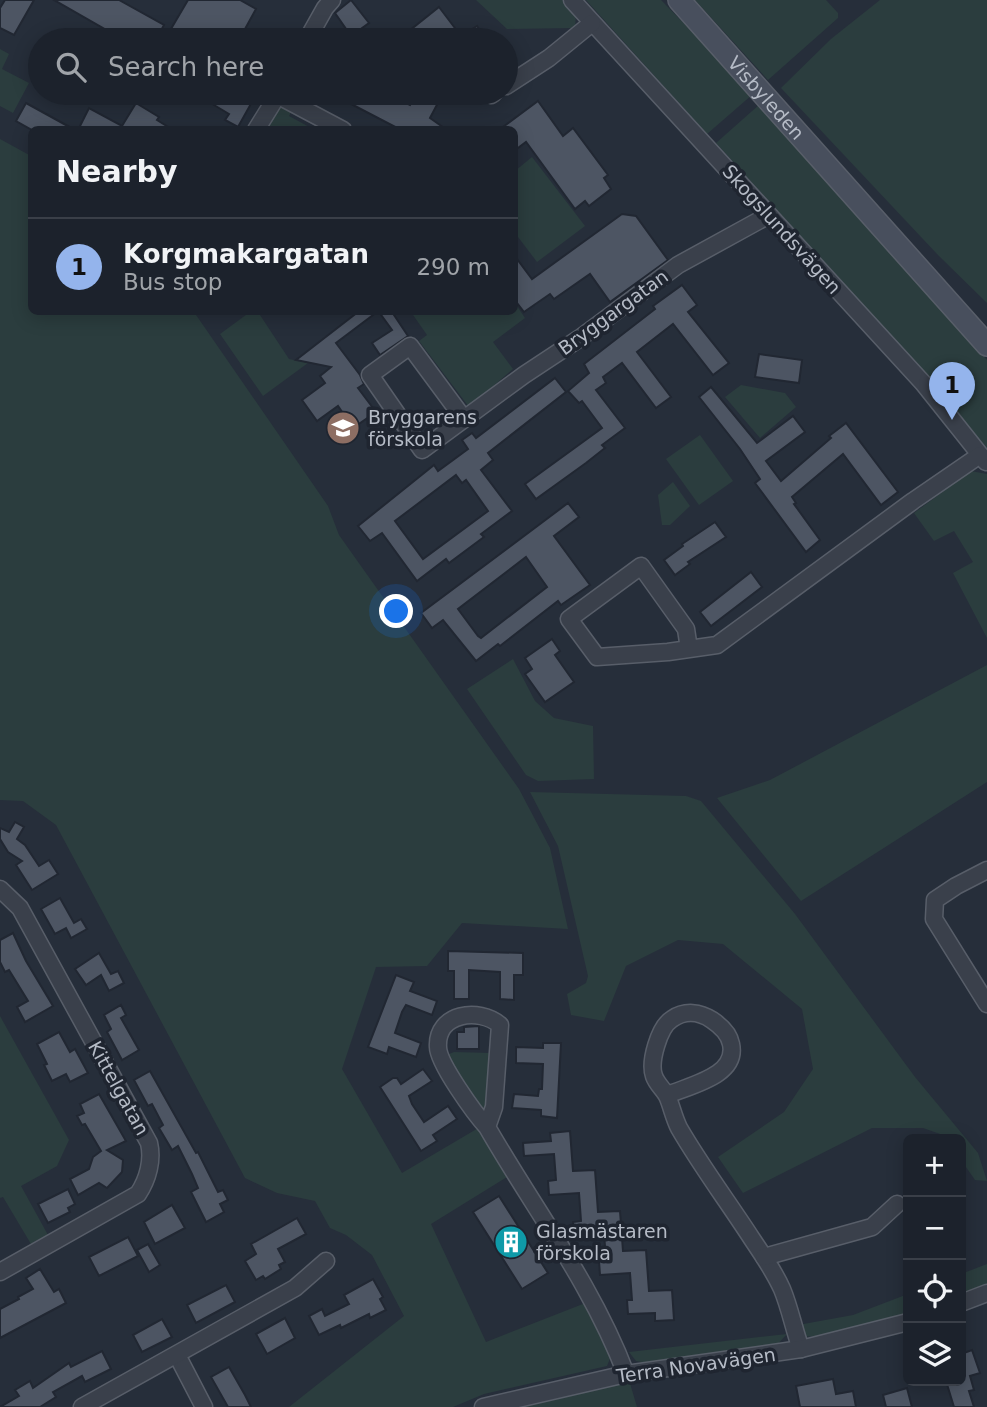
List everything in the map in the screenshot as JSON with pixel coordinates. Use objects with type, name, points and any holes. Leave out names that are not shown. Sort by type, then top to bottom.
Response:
[{"type":"main road","name":"Visbyleden","points":[[679,0],[987,345]]},
{"type":"main road","name":"Visbyleden","points":[[854,194],[987,322]]},
{"type":"street","points":[[314,28],[332,0]]},
{"type":"street","name":"Skogslundsvägen","points":[[572,0],[923,383],[984,459]]},
{"type":"street","points":[[518,78],[550,58],[592,23]]},
{"type":"street","points":[[259,126],[272,105]]},
{"type":"street","points":[[298,105],[335,126]]},
{"type":"street","name":"Bryggargatan","points":[[464,419],[410,346],[370,375],[422,450],[678,265],[769,215]]},
{"type":"street","points":[[689,649],[686,629],[641,566],[569,619],[597,657],[689,649],[716,645],[913,501],[967,466],[984,459]]},
{"type":"street","points":[[987,870],[935,900],[933,912],[934,919],[987,1004]]},
{"type":"street","name":"Kittelgatan","points":[[0,889],[20,908],[149,1143],[151,1153],[145,1184],[138,1194],[0,1272]]},
{"type":"street","points":[[668,1095],[719,1074],[730,1062],[733,1051],[730,1038],[721,1025],[709,1017],[699,1013],[677,1016],[668,1022],[659,1034],[653,1074],[659,1087],[668,1095],[679,1127],[782,1289],[801,1349]]},
{"type":"street","points":[[487,1127],[494,1107],[500,1025],[484,1015],[461,1015],[451,1021],[441,1033],[438,1047],[443,1062],[558,1238],[613,1339],[626,1374]]},
{"type":"street","points":[[764,1257],[872,1227],[897,1204]]},
{"type":"street","points":[[82,1407],[295,1288],[327,1261]]},
{"type":"street","points":[[966,1302],[987,1293]]},
{"type":"street","name":"Terra Novavägen","points":[[483,1407],[626,1374],[801,1349],[904,1323]]},
{"type":"street","points":[[177,1355],[204,1407]]},
{"type":"shaded area","points":[[476,0],[563,0],[576,14],[575,28],[506,28]]},
{"type":"shaded area","points":[[586,0],[661,0],[753,94],[707,134]]},
{"type":"shaded area","points":[[695,0],[826,0],[838,13],[838,18],[768,80]]},
{"type":"shaded area","points":[[880,0],[987,0],[987,303],[938,255],[781,88],[831,39]]},
{"type":"shaded area","points":[[0,49],[9,54],[2,69],[28,85],[13,113],[0,106]]},
{"type":"shaded area","points":[[760,104],[843,201],[987,360],[987,448],[906,352],[716,143]]},
{"type":"shaded area","points":[[280,105],[294,107],[289,116],[307,126],[267,126]]},
{"type":"shaded area","points":[[0,139],[28,154],[28,315],[196,315],[328,506],[339,535],[519,789],[550,848],[568,929],[462,923],[427,966],[376,967],[342,1069],[402,1173],[480,1127],[507,1177],[431,1224],[486,1342],[588,1302],[611,1356],[607,1366],[484,1394],[453,1407],[289,1407],[404,1316],[372,1255],[346,1235],[330,1228],[315,1201],[277,1193],[245,1178],[56,825],[23,801],[0,800]]},
{"type":"shaded area","points":[[532,157],[585,226],[537,262],[518,237],[518,169]]},
{"type":"shaded area","points":[[518,308],[525,318],[493,342],[513,369],[469,407],[419,341],[427,335],[413,315],[518,315]]},
{"type":"shaded area","points":[[246,315],[260,315],[289,359],[308,363],[263,396],[220,334]]},
{"type":"shaded area","points":[[741,385],[785,393],[796,407],[760,438],[725,397]]},
{"type":"shaded area","points":[[700,435],[733,481],[699,505],[666,459]]},
{"type":"shaded area","points":[[971,471],[987,474],[987,638],[953,573],[973,562],[954,531],[934,541],[914,513]]},
{"type":"shaded area","points":[[673,482],[690,506],[670,525],[662,525],[658,495]]},
{"type":"shaded area","points":[[513,659],[535,701],[554,718],[593,726],[594,779],[538,781],[526,775],[467,689]]},
{"type":"shaded area","points":[[987,665],[987,782],[801,901],[717,798],[770,780]]},
{"type":"shaded area","points":[[530,792],[686,796],[701,801],[795,914],[915,1077],[962,1134],[940,1134],[923,1128],[872,1128],[743,1193],[718,1157],[784,1112],[813,1069],[802,1009],[723,944],[678,940],[626,966],[604,1021],[571,1015],[567,994],[586,983],[588,976],[558,846]]},
{"type":"shaded area","points":[[0,1016],[69,1140],[57,1166],[21,1186],[48,1235],[31,1244],[3,1197],[0,1198]]},
{"type":"shaded area","points":[[454,1052],[491,1053],[490,1103],[485,1109],[478,1103],[448,1057]]},
{"type":"shaded area","points":[[966,1139],[978,1153],[987,1181],[975,1180],[966,1167]]},
{"type":"shaded area","points":[[987,1264],[987,1284],[966,1293],[966,1272]]},
{"type":"shaded area","points":[[903,1296],[903,1316],[870,1326],[815,1337],[804,1336],[798,1325],[853,1315]]},
{"type":"shaded area","points":[[787,1334],[776,1346],[647,1363],[636,1361],[629,1352]]},
{"type":"shaded area","points":[[629,1380],[637,1407],[500,1407]]},
{"type":"building","points":[[5,0],[34,0],[14,35],[0,28],[0,8]]},
{"type":"building","points":[[54,0],[119,0],[164,25],[162,28],[103,28]]},
{"type":"building","points":[[188,0],[240,0],[256,9],[246,28],[172,28]]},
{"type":"building","points":[[351,0],[369,23],[362,28],[345,28],[335,13]]},
{"type":"building","points":[[439,7],[455,28],[413,28]]},
{"type":"building","points":[[538,101],[563,136],[573,128],[608,175],[604,178],[611,189],[589,206],[585,201],[575,209],[526,142],[518,148],[518,126],[504,126]]},
{"type":"building","points":[[26,103],[68,126],[28,128],[16,121]]},
{"type":"building","points":[[135,105],[139,105],[159,117],[157,120],[167,126],[122,126]]},
{"type":"building","points":[[214,105],[250,105],[239,126],[225,120],[229,114]]},
{"type":"building","points":[[353,105],[437,105],[430,118],[441,126],[393,126]]},
{"type":"building","points":[[89,108],[122,126],[80,126]]},
{"type":"building","points":[[622,214],[636,216],[668,260],[610,302],[590,274],[554,299],[550,294],[524,312],[518,304],[518,260],[532,279]]},
{"type":"building","points":[[682,285],[697,305],[688,312],[729,363],[713,375],[673,324],[637,352],[671,397],[656,408],[622,363],[603,377],[606,383],[596,390],[625,428],[602,445],[605,448],[536,499],[525,484],[602,428],[582,401],[579,403],[568,391],[589,373],[584,364]]},
{"type":"building","points":[[354,315],[373,315],[336,343],[360,375],[364,384],[358,388],[376,412],[353,428],[338,406],[317,421],[302,400],[325,383],[320,376],[331,367],[296,360]]},
{"type":"building","points":[[381,315],[394,315],[408,336],[380,355],[372,343],[392,330]]},
{"type":"building","points":[[759,354],[802,360],[799,383],[755,377]]},
{"type":"building","points":[[555,378],[566,392],[488,453],[493,460],[481,470],[512,511],[481,534],[484,537],[449,563],[446,559],[417,581],[382,533],[370,541],[358,526],[434,465],[438,471],[468,449],[462,440],[472,433],[476,438]],"holes":[[[456,475],[462,483],[466,480],[488,511],[423,559],[395,521]]]},
{"type":"building","points":[[711,387],[757,443],[793,416],[805,432],[766,461],[781,481],[846,423],[898,492],[881,505],[843,454],[792,497],[796,503],[794,504],[820,540],[806,552],[755,483],[760,479],[740,449],[699,397]]},
{"type":"building","points":[[568,503],[579,517],[554,536],[590,585],[561,605],[558,601],[476,661],[443,620],[432,628],[421,613]],"holes":[[[526,557],[547,587],[481,638],[458,609]]]},
{"type":"building","points":[[715,522],[726,537],[688,562],[690,564],[675,575],[664,560]]},
{"type":"building","points":[[751,572],[762,587],[711,626],[700,612]]},
{"type":"building","points":[[552,639],[560,651],[555,655],[574,682],[545,702],[525,674],[532,669],[525,658]]},
{"type":"building","points":[[15,822],[24,827],[17,839],[25,845],[39,866],[49,860],[58,874],[32,890],[16,865],[22,861],[8,852],[0,839],[0,828],[9,832]]},
{"type":"building","points":[[60,898],[74,923],[81,919],[87,929],[71,938],[66,928],[55,934],[41,909]]},
{"type":"building","points":[[13,933],[53,1006],[25,1022],[17,1007],[28,1001],[9,970],[5,972],[0,962],[0,940]]},
{"type":"building","points":[[448,951],[523,953],[523,975],[514,975],[514,1000],[500,999],[500,972],[469,970],[469,999],[454,999],[454,971],[448,971]]},
{"type":"building","points":[[99,953],[111,974],[118,971],[124,983],[109,991],[101,975],[86,985],[75,969]]},
{"type":"building","points":[[396,975],[414,982],[410,991],[437,1001],[432,1015],[406,1005],[402,1012],[395,1033],[421,1043],[416,1057],[389,1047],[387,1054],[368,1047]]},
{"type":"building","points":[[121,1005],[126,1015],[121,1018],[139,1050],[122,1060],[107,1032],[111,1029],[104,1015]]},
{"type":"building","points":[[479,1026],[479,1049],[457,1049],[457,1032],[464,1032],[464,1027]]},
{"type":"building","points":[[59,1032],[70,1052],[75,1049],[88,1073],[70,1082],[66,1074],[52,1081],[37,1044]]},
{"type":"building","points":[[543,1043],[561,1043],[557,1118],[541,1116],[541,1110],[512,1108],[514,1094],[538,1096],[539,1089],[542,1089],[543,1064],[516,1063],[516,1047],[543,1048]]},
{"type":"building","points":[[423,1069],[432,1081],[409,1096],[424,1122],[448,1106],[457,1119],[433,1135],[437,1141],[421,1151],[380,1087],[393,1078],[397,1078],[401,1084]]},
{"type":"building","points":[[150,1071],[196,1153],[198,1152],[218,1192],[223,1190],[228,1200],[220,1204],[224,1212],[206,1222],[191,1192],[198,1188],[178,1146],[172,1150],[159,1128],[163,1125],[152,1104],[148,1106],[134,1080]]},
{"type":"building","points":[[99,1094],[126,1141],[107,1150],[123,1160],[122,1172],[107,1188],[99,1183],[78,1195],[70,1179],[89,1169],[93,1157],[101,1151],[77,1116],[84,1113],[80,1104]]},
{"type":"building","points":[[570,1131],[573,1171],[595,1170],[598,1212],[620,1211],[623,1251],[646,1250],[649,1291],[672,1290],[674,1320],[655,1321],[655,1313],[628,1314],[627,1300],[632,1300],[630,1273],[600,1275],[599,1261],[606,1260],[604,1233],[574,1236],[573,1222],[581,1221],[579,1193],[549,1195],[548,1181],[556,1180],[554,1154],[524,1156],[523,1143],[551,1141],[550,1133]]},
{"type":"building","points":[[68,1189],[75,1204],[68,1208],[70,1212],[48,1223],[38,1204]]},
{"type":"building","name":"Glasmästaren förskola","points":[[499,1196],[548,1273],[522,1289],[473,1212]]},
{"type":"building","points":[[172,1205],[185,1228],[155,1244],[144,1222]]},
{"type":"building","points":[[297,1218],[306,1234],[278,1249],[285,1262],[279,1265],[281,1269],[265,1279],[263,1276],[256,1280],[245,1261],[256,1254],[251,1244]]},
{"type":"building","points":[[128,1237],[138,1256],[99,1276],[89,1257]]},
{"type":"building","points":[[148,1244],[160,1265],[149,1272],[137,1250]]},
{"type":"building","points":[[40,1269],[54,1292],[59,1289],[66,1303],[0,1338],[0,1309],[33,1289],[26,1278]]},
{"type":"building","points":[[373,1279],[383,1297],[380,1299],[386,1310],[370,1318],[369,1314],[319,1335],[309,1316],[322,1309],[325,1316],[349,1304],[344,1295]]},
{"type":"building","points":[[226,1285],[235,1302],[196,1323],[187,1305]]},
{"type":"building","points":[[285,1318],[295,1338],[267,1354],[256,1334]]},
{"type":"building","points":[[162,1319],[172,1337],[142,1352],[133,1335]]},
{"type":"building","points":[[972,1350],[980,1373],[970,1376],[974,1390],[969,1391],[974,1407],[954,1407],[948,1386],[966,1386],[966,1352]]},
{"type":"building","points":[[102,1351],[111,1369],[85,1382],[82,1376],[53,1392],[56,1397],[40,1407],[0,1407],[19,1396],[15,1390],[30,1381],[33,1388],[69,1363],[71,1367]]},
{"type":"building","points":[[229,1367],[251,1407],[228,1407],[211,1377]]},
{"type":"building","points":[[833,1379],[836,1394],[853,1391],[856,1407],[800,1407],[796,1386]]},
{"type":"building","points":[[907,1388],[912,1407],[886,1407],[883,1395]]},
{"type":"place","name":"Korgmakargatan","points":[[952,420]]},
{"type":"place","name":"Bryggarens förskola","points":[[343,428]]},
{"type":"place","name":"Glasmästaren förskola","points":[[511,1242]]}]
